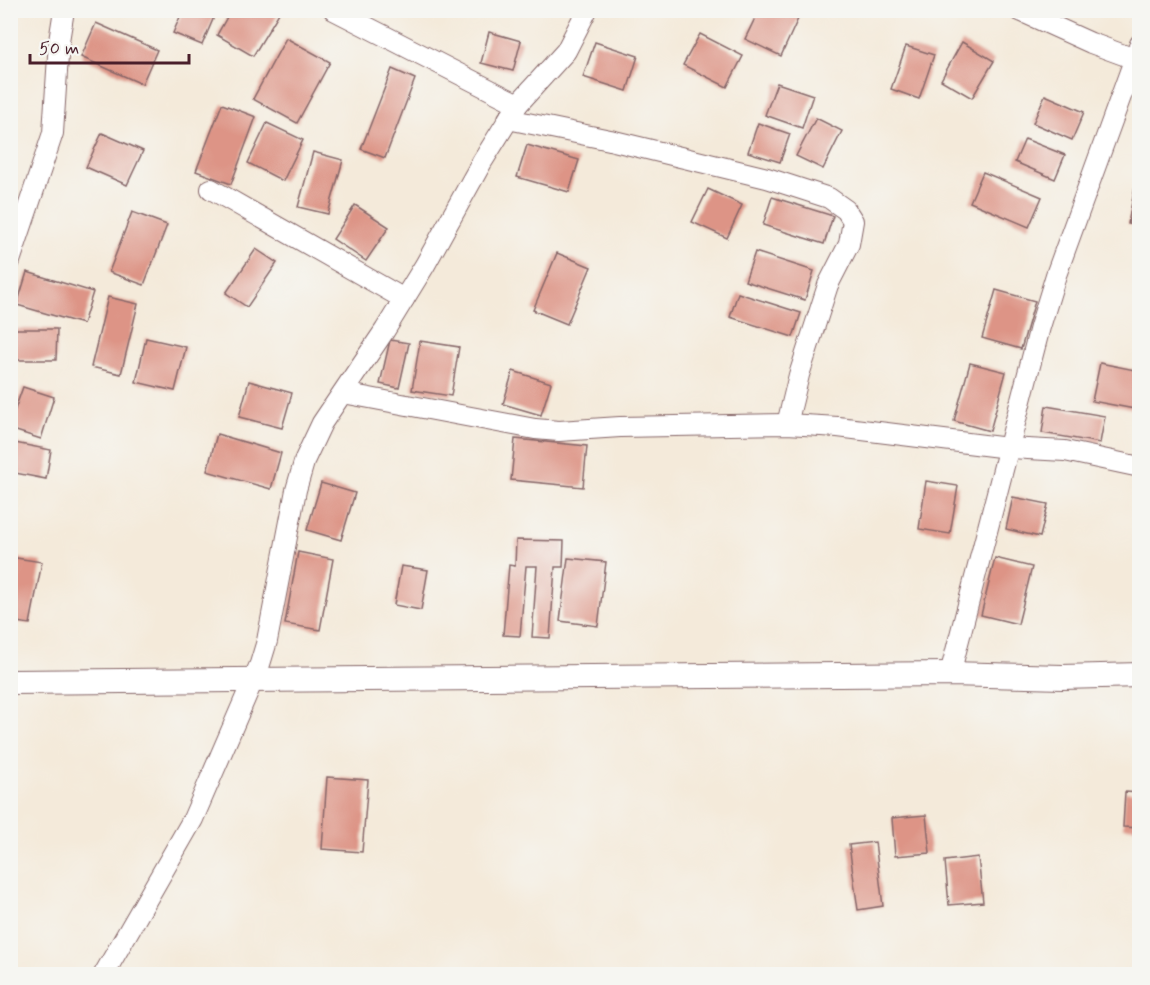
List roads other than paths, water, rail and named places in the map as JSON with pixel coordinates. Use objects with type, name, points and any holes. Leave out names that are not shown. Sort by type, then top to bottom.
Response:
[{"type":"street","points":[[10,261],[19,205],[53,133],[59,41],[64,10]]},
{"type":"street","points":[[334,10],[513,111],[610,140],[767,178],[829,198],[846,210],[854,221],[849,244],[828,285],[799,375],[787,424]]},
{"type":"street","points":[[104,975],[193,819],[260,664],[267,641],[296,490],[305,459],[322,423],[425,265],[513,111],[566,51],[587,10]]},
{"type":"street","points":[[950,674],[1008,448],[1056,275],[1138,54],[1091,43],[1018,10]]},
{"type":"street","points":[[211,189],[404,299]]},
{"type":"street","points":[[343,393],[535,429],[559,431],[787,424],[838,427],[1008,448],[1065,451],[1140,467]]},
{"type":"street","points":[[10,682],[950,674],[1140,675]]}]
